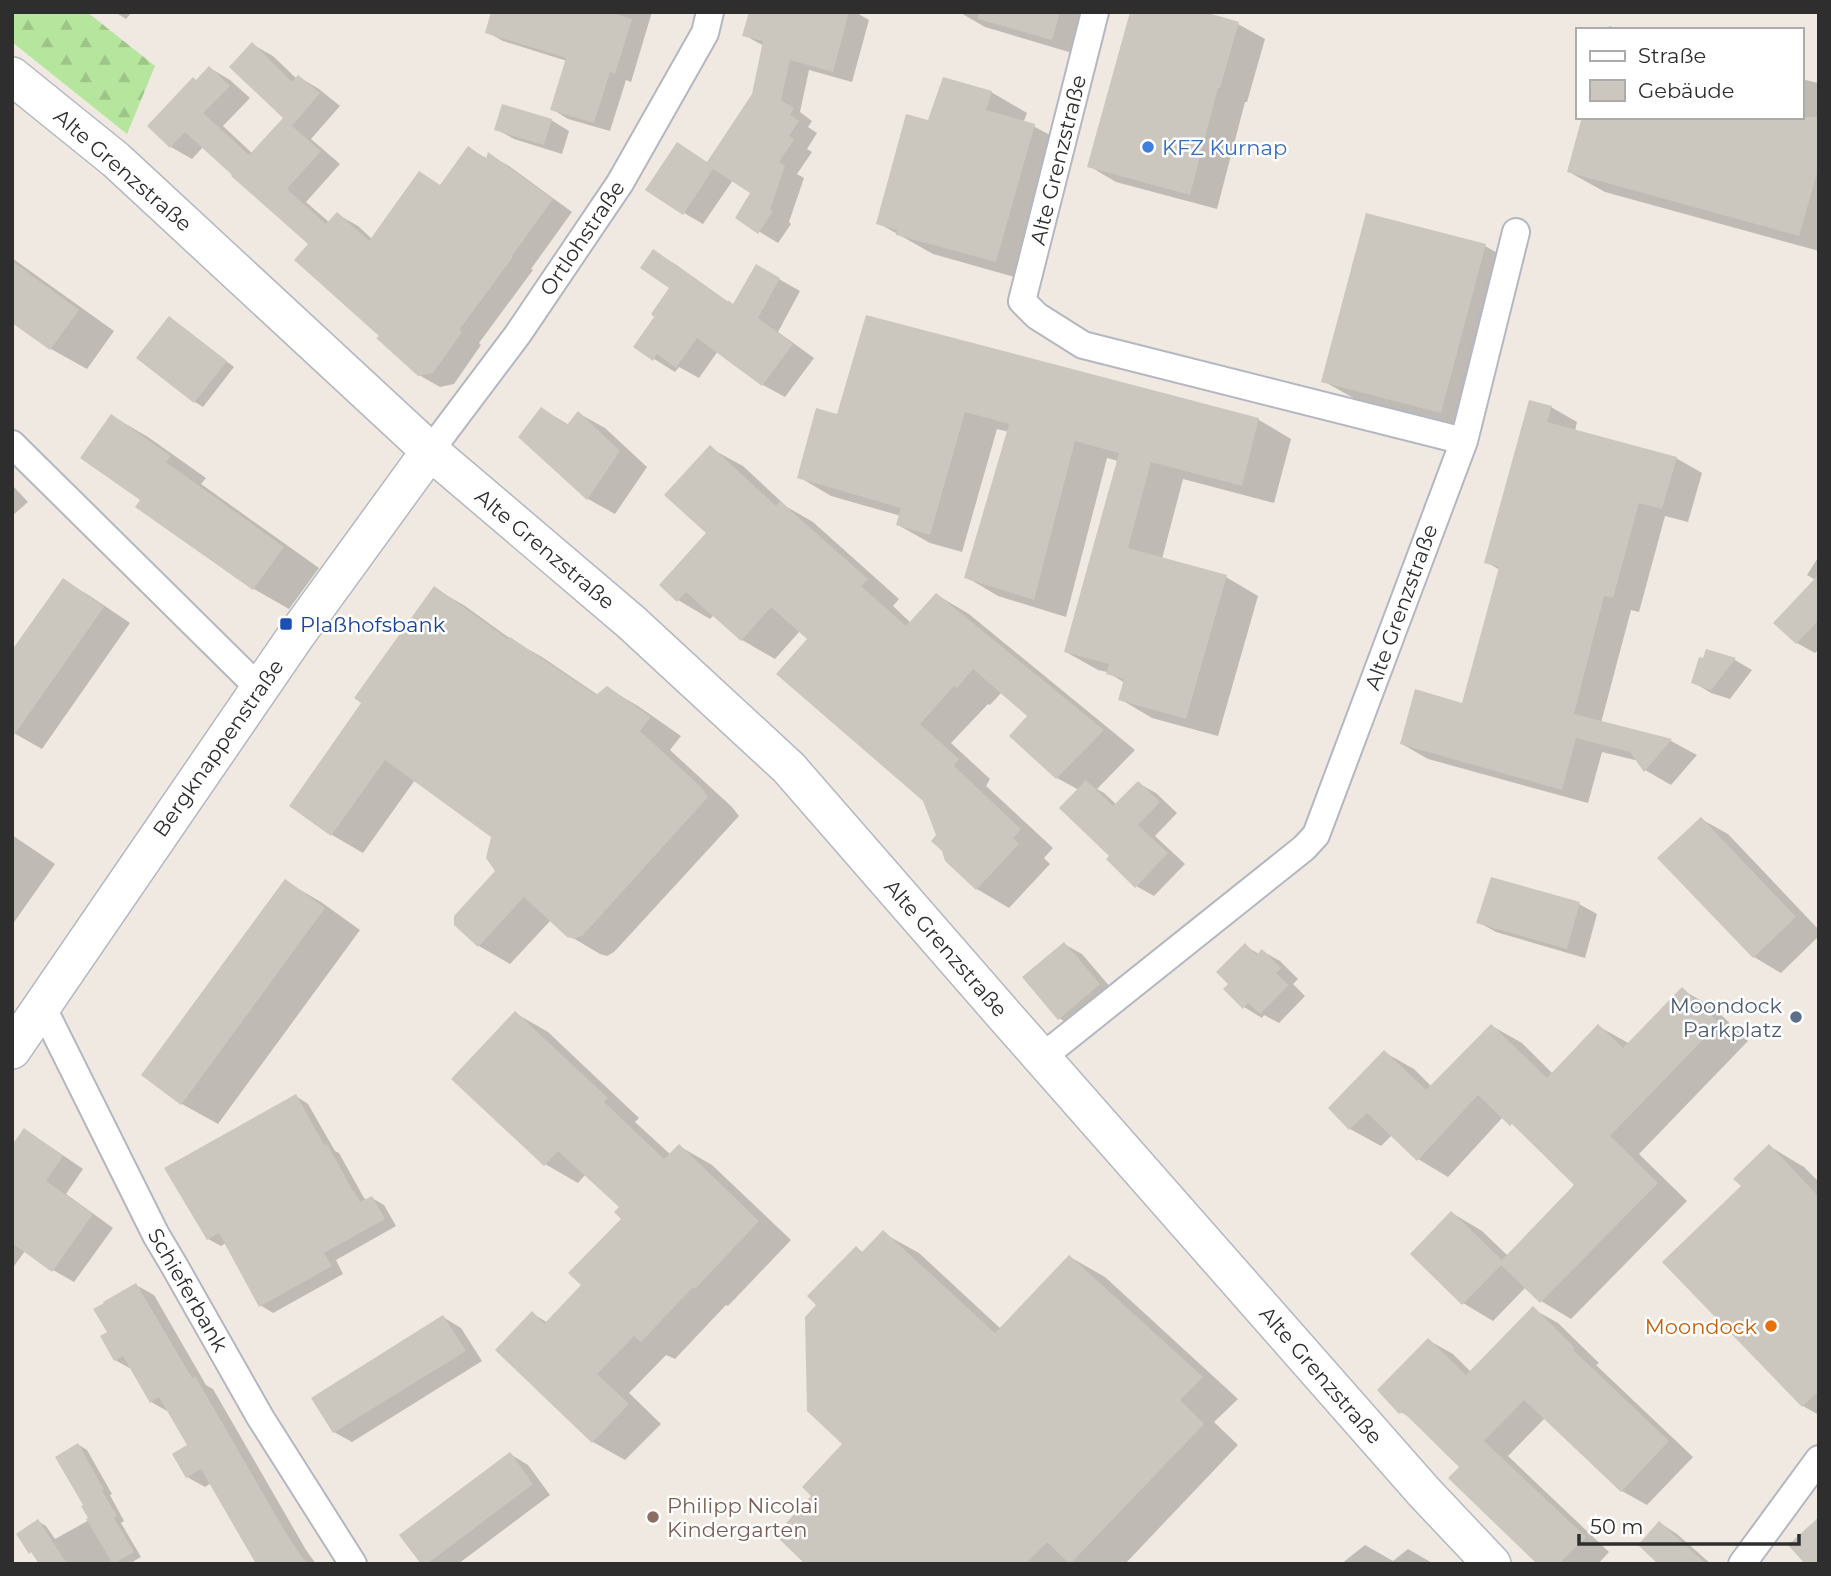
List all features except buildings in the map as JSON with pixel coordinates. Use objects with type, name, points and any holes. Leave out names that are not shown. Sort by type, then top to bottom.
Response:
[{"type":"street","name":"Ortlohstraße","points":[[430,451],[518,334],[620,183],[705,33],[710,12]]},
{"type":"street","name":"Alte Grenzstraße","points":[[1095,12],[1022,301],[1037,316],[1083,345],[1464,440]]},
{"type":"street","name":"Alte Grenzstraße","points":[[12,76],[116,160],[430,451],[632,622],[789,768],[1424,1492],[1492,1564]]},
{"type":"street","name":"Alte Grenzstraße","points":[[1041,1058],[1304,848],[1316,835],[1464,440],[1516,232]]},
{"type":"street","points":[[12,444],[260,688]]},
{"type":"street","name":"Bergknappenstraße","points":[[12,1050],[260,688],[430,451]]},
{"type":"street","name":"Schieferbank","points":[[41,1006],[156,1235],[260,1417],[354,1564]]},
{"type":"street","points":[[1742,1564],[1819,1459]]},
{"type":"green space","points":[[12,12],[87,12],[155,66],[127,134],[12,42]]},
{"type":"place","name":"KFZ Kurnap","points":[[1148,147]]},
{"type":"place","name":"Plaßhofsbank","points":[[286,624]]},
{"type":"place","name":"Moondock Parkplatz","points":[[1796,1017]]},
{"type":"place","name":"Moondock","points":[[1771,1326]]},
{"type":"place","name":"Philipp Nicolai Kindergarten","points":[[653,1517]]}]
